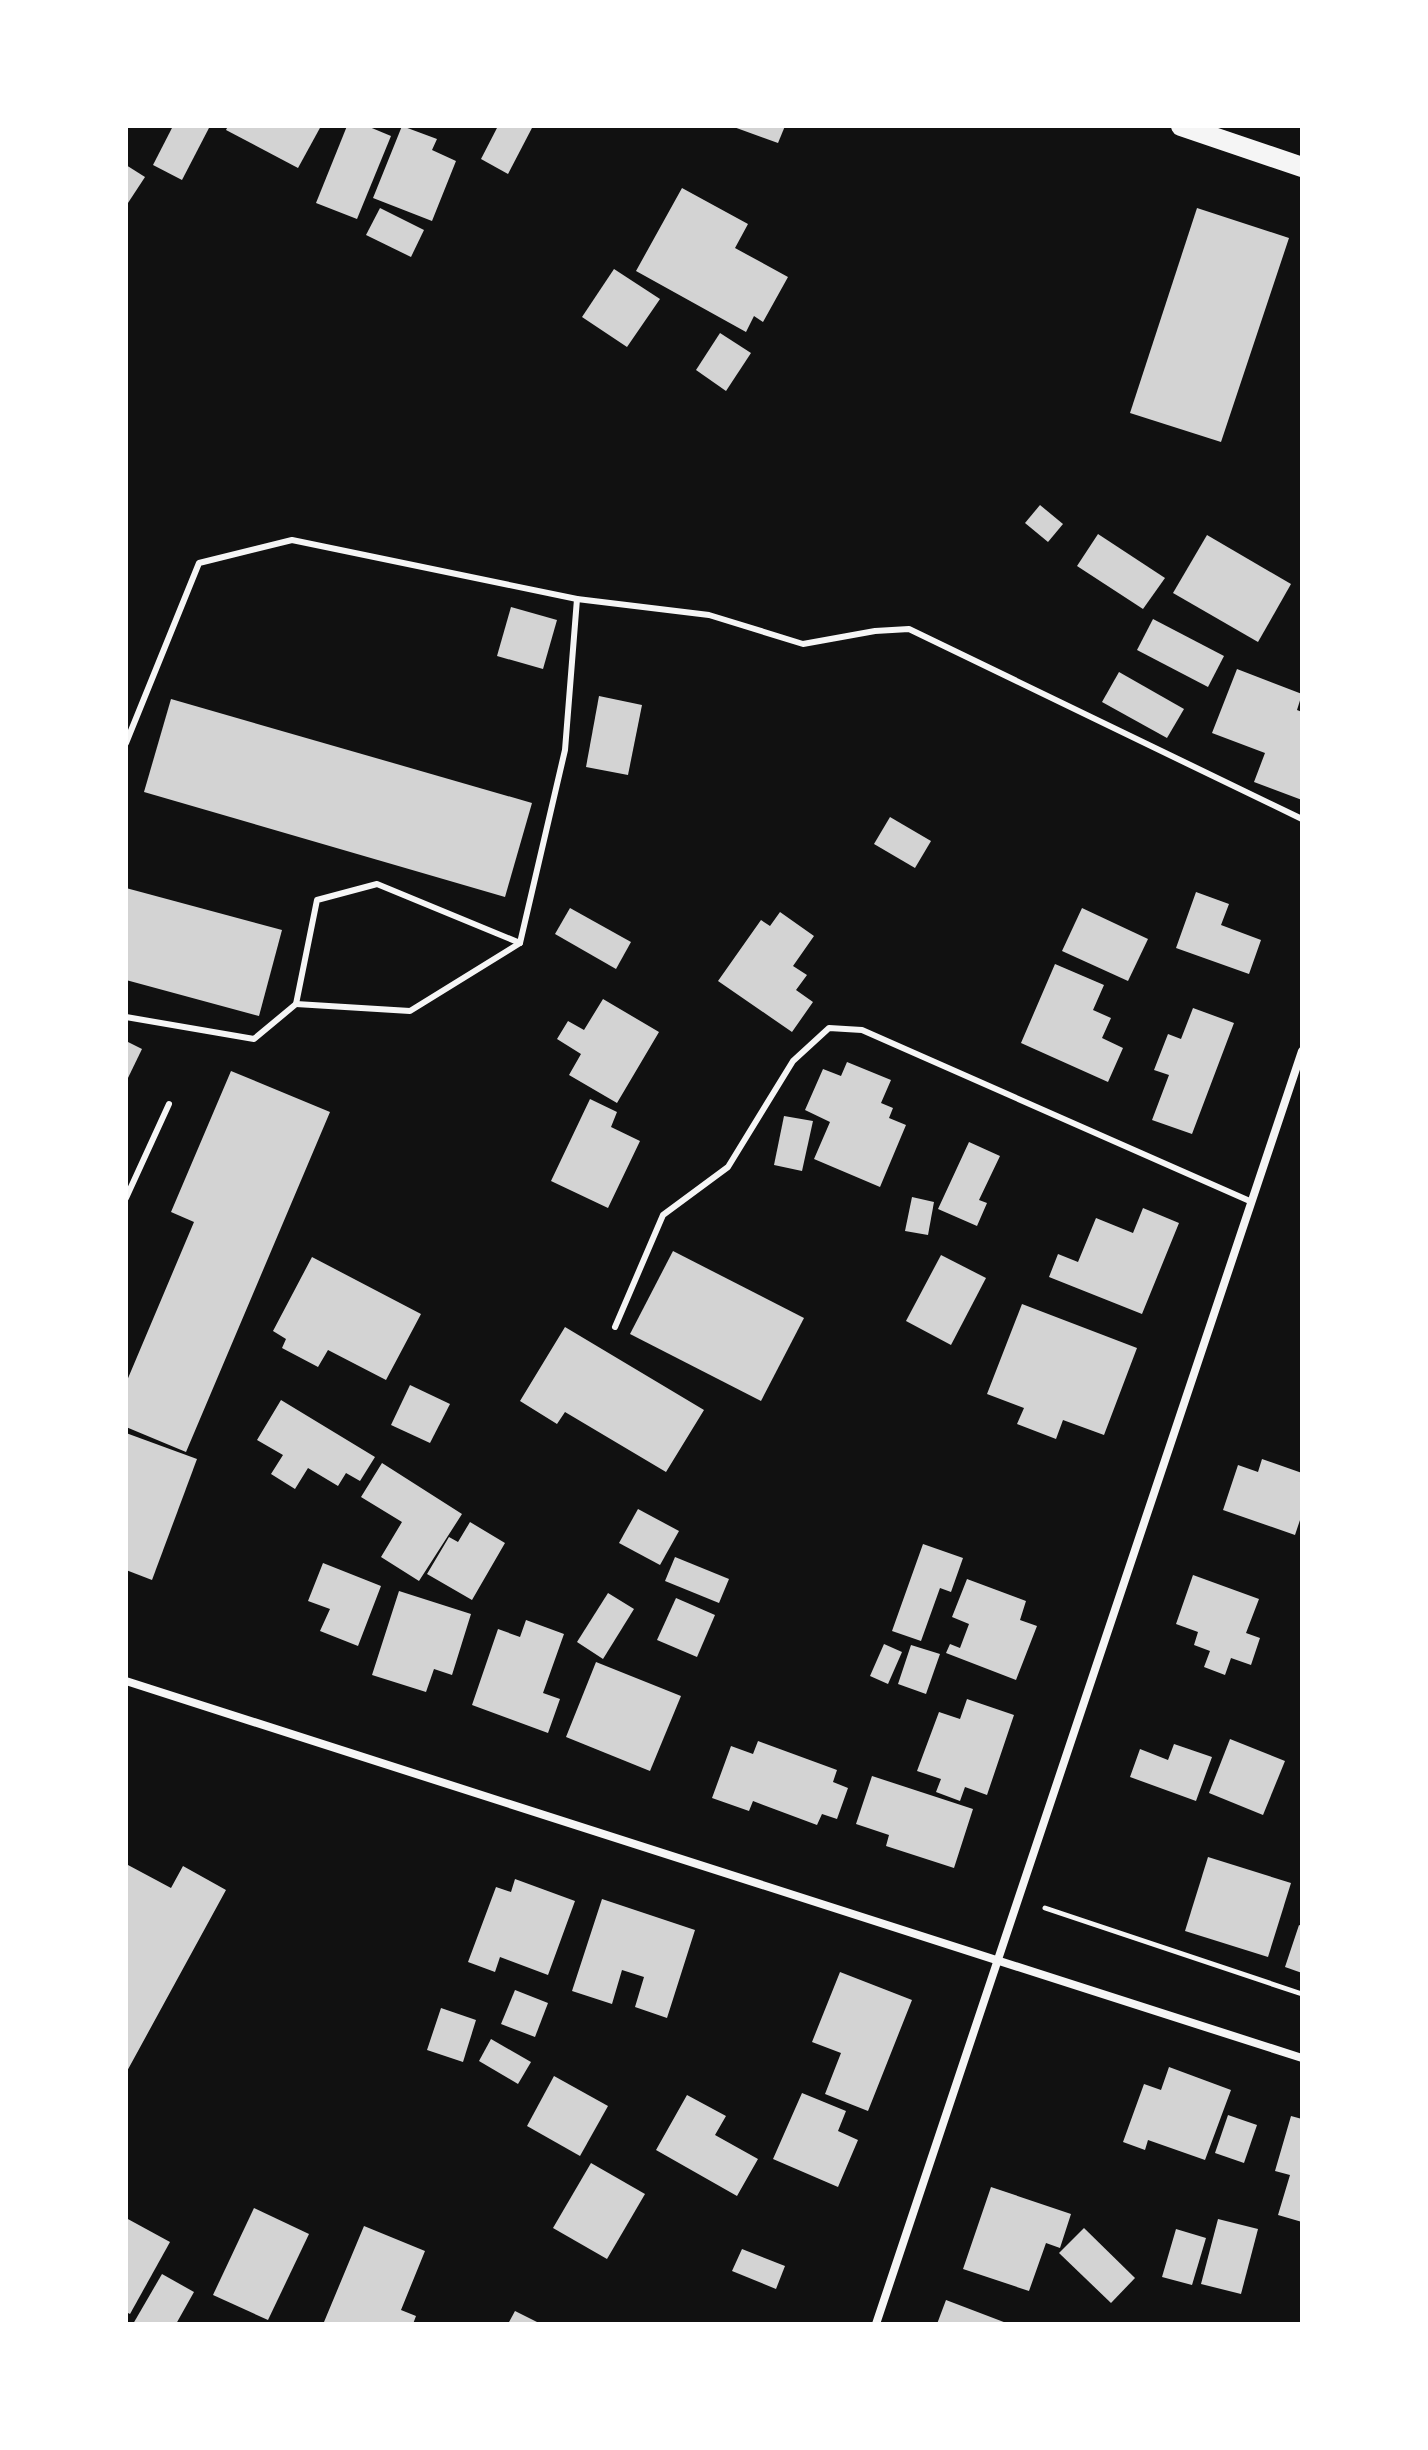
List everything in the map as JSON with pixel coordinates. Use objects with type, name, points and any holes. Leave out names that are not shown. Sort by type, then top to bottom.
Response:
[{"type":"main road","points":[[1181,126],[1302,167]]},
{"type":"street","points":[[876,2324],[1302,1051]]},
{"type":"street","points":[[126,1681],[1302,2058]]},
{"type":"lane","points":[[126,743],[199,563],[292,540],[577,599],[709,615],[803,644],[875,631],[909,629],[1302,819]]},
{"type":"lane","points":[[296,1004],[410,1011],[520,943],[565,750],[577,599]]},
{"type":"lane","points":[[126,1017],[254,1039],[296,1004],[317,900],[377,884],[520,943]]},
{"type":"lane","points":[[615,1327],[663,1215],[728,1167],[793,1061],[829,1028],[862,1030],[1252,1202]]},
{"type":"lane","points":[[126,1198],[169,1104]]},
{"type":"path","points":[[1018,1899],[1302,1994]]},
{"type":"building","points":[[173,126],[210,126],[182,180],[153,165]]},
{"type":"building","points":[[228,126],[321,126],[298,168],[226,130]]},
{"type":"building","points":[[347,126],[367,126],[391,136],[357,219],[316,203]]},
{"type":"building","points":[[402,126],[437,139],[432,150],[456,161],[432,221],[373,198]]},
{"type":"building","points":[[498,126],[533,126],[508,174],[481,159]]},
{"type":"building","points":[[731,126],[785,126],[778,143]]},
{"type":"building","points":[[126,165],[145,177],[126,206]]},
{"type":"building","points":[[682,188],[748,224],[735,248],[788,277],[763,322],[754,316],[746,332],[636,271]]},
{"type":"building","points":[[380,208],[424,230],[411,257],[366,235]]},
{"type":"building","points":[[1197,208],[1289,238],[1221,442],[1130,413]]},
{"type":"building","points":[[614,269],[660,299],[627,347],[582,317]]},
{"type":"building","points":[[720,333],[751,353],[726,391],[696,370]]},
{"type":"building","points":[[1040,505],[1063,524],[1048,542],[1025,523]]},
{"type":"building","points":[[1098,534],[1165,578],[1143,609],[1077,566]]},
{"type":"building","points":[[1207,535],[1291,584],[1258,642],[1173,593]]},
{"type":"building","points":[[511,607],[557,620],[543,669],[497,656]]},
{"type":"building","points":[[1153,619],[1224,656],[1208,687],[1137,650]]},
{"type":"building","points":[[1237,669],[1302,694],[1297,710],[1302,712],[1302,800],[1254,782],[1265,753],[1212,733]]},
{"type":"building","points":[[1119,672],[1184,709],[1167,738],[1102,702]]},
{"type":"building","points":[[599,696],[642,705],[628,775],[586,767]]},
{"type":"building","points":[[171,699],[532,803],[505,897],[144,792]]},
{"type":"building","points":[[890,817],[931,841],[915,868],[874,844]]},
{"type":"building","points":[[126,888],[282,930],[259,1016],[126,980]]},
{"type":"building","points":[[1196,892],[1229,904],[1221,925],[1261,940],[1249,974],[1176,948]]},
{"type":"building","points":[[570,908],[631,942],[616,969],[555,934]]},
{"type":"building","points":[[1082,908],[1148,939],[1128,981],[1062,951]]},
{"type":"building","points":[[780,912],[814,936],[793,966],[807,975],[796,990],[813,1002],[792,1032],[718,981],[761,920],[770,926]]},
{"type":"building","points":[[1055,964],[1104,985],[1093,1010],[1111,1018],[1102,1038],[1123,1048],[1108,1082],[1021,1043]]},
{"type":"building","points":[[603,999],[659,1032],[617,1103],[569,1075],[581,1054],[557,1039],[568,1021],[584,1030]]},
{"type":"building","points":[[1193,1008],[1234,1023],[1192,1134],[1152,1120],[1169,1075],[1154,1070],[1168,1034],[1181,1039]]},
{"type":"building","points":[[126,1041],[142,1049],[126,1082]]},
{"type":"building","points":[[847,1062],[891,1080],[881,1103],[893,1108],[889,1118],[906,1125],[880,1187],[814,1159],[830,1122],[805,1110],[823,1069],[841,1076]]},
{"type":"building","points":[[231,1071],[330,1112],[186,1452],[126,1427],[126,1383],[194,1222],[171,1212]]},
{"type":"building","points":[[590,1099],[617,1112],[611,1127],[640,1141],[608,1208],[551,1181]]},
{"type":"building","points":[[784,1116],[813,1121],[802,1171],[774,1165]]},
{"type":"building","points":[[969,1142],[1000,1156],[979,1200],[987,1203],[977,1226],[938,1209]]},
{"type":"building","points":[[912,1197],[934,1202],[928,1235],[905,1231]]},
{"type":"building","points":[[1143,1208],[1179,1223],[1142,1314],[1049,1277],[1058,1254],[1078,1262],[1096,1218],[1133,1233]]},
{"type":"building","points":[[673,1251],[804,1318],[761,1401],[630,1334]]},
{"type":"building","points":[[941,1255],[986,1278],[951,1345],[906,1321]]},
{"type":"building","points":[[312,1257],[421,1314],[386,1380],[328,1350],[318,1367],[282,1348],[286,1339],[273,1331]]},
{"type":"building","points":[[1022,1304],[1137,1348],[1104,1435],[1063,1420],[1056,1439],[1017,1424],[1024,1408],[987,1394]]},
{"type":"building","points":[[565,1327],[704,1410],[666,1472],[565,1412],[557,1424],[520,1401]]},
{"type":"building","points":[[410,1385],[450,1404],[430,1443],[391,1425]]},
{"type":"building","points":[[281,1400],[375,1457],[360,1481],[346,1473],[338,1486],[308,1468],[295,1489],[271,1474],[283,1455],[257,1440]]},
{"type":"building","points":[[126,1433],[197,1459],[152,1580],[126,1570]]},
{"type":"building","points":[[1262,1459],[1302,1473],[1302,1514],[1295,1535],[1223,1510],[1238,1465],[1258,1472]]},
{"type":"building","points":[[382,1463],[462,1514],[419,1581],[381,1557],[402,1522],[361,1497]]},
{"type":"building","points":[[638,1509],[679,1531],[660,1565],[619,1543]]},
{"type":"building","points":[[470,1522],[505,1543],[472,1600],[427,1574],[449,1537],[458,1542]]},
{"type":"building","points":[[923,1544],[963,1558],[951,1592],[940,1588],[921,1641],[892,1631]]},
{"type":"building","points":[[675,1557],[729,1579],[719,1603],[665,1581]]},
{"type":"building","points":[[323,1563],[381,1586],[358,1646],[320,1631],[330,1609],[308,1601]]},
{"type":"building","points":[[1193,1575],[1259,1599],[1246,1633],[1260,1638],[1251,1665],[1231,1658],[1225,1675],[1204,1667],[1210,1651],[1194,1645],[1198,1632],[1176,1624]]},
{"type":"building","points":[[967,1579],[1026,1601],[1020,1620],[1037,1626],[1016,1680],[946,1653],[950,1644],[960,1648],[969,1624],[952,1617]]},
{"type":"building","points":[[399,1591],[471,1614],[452,1675],[434,1669],[426,1692],[372,1675]]},
{"type":"building","points":[[608,1593],[634,1609],[603,1659],[577,1642]]},
{"type":"building","points":[[676,1598],[715,1615],[697,1657],[657,1640]]},
{"type":"building","points":[[526,1620],[564,1634],[543,1693],[560,1699],[548,1733],[472,1705],[498,1629],[520,1637]]},
{"type":"building","points":[[884,1644],[902,1652],[888,1684],[870,1676]]},
{"type":"building","points":[[911,1645],[940,1654],[926,1694],[898,1684]]},
{"type":"building","points":[[596,1662],[681,1696],[650,1771],[566,1737]]},
{"type":"building","points":[[967,1699],[1014,1715],[987,1795],[965,1787],[960,1801],[936,1792],[941,1779],[917,1771],[939,1712],[960,1719]]},
{"type":"building","points":[[1230,1739],[1285,1761],[1263,1815],[1209,1793]]},
{"type":"building","points":[[758,1741],[837,1770],[833,1782],[848,1788],[837,1819],[822,1814],[817,1825],[753,1801],[749,1811],[712,1798],[731,1746],[753,1754]]},
{"type":"building","points":[[1174,1744],[1212,1757],[1196,1801],[1130,1777],[1140,1749],[1168,1760]]},
{"type":"building","points":[[872,1776],[973,1809],[954,1868],[886,1846],[889,1835],[856,1824]]},
{"type":"building","points":[[1208,1857],[1291,1883],[1268,1957],[1185,1931]]},
{"type":"building","points":[[128,1865],[171,1888],[183,1866],[226,1890],[126,2073]]},
{"type":"building","points":[[515,1879],[575,1901],[548,1975],[500,1957],[495,1972],[468,1962],[496,1887],[511,1892]]},
{"type":"building","points":[[602,1899],[695,1930],[667,2018],[635,2007],[644,1977],[622,1970],[612,2004],[572,1991]]},
{"type":"building","points":[[1299,1925],[1302,1926],[1302,1973],[1285,1967]]},
{"type":"building","points":[[840,1972],[912,2000],[868,2111],[825,2094],[841,2053],[812,2042]]},
{"type":"building","points":[[515,1990],[548,2003],[535,2037],[501,2024]]},
{"type":"building","points":[[441,2008],[476,2020],[463,2062],[427,2050]]},
{"type":"building","points":[[491,2039],[531,2062],[518,2084],[479,2061]]},
{"type":"building","points":[[1169,2067],[1231,2090],[1205,2160],[1148,2140],[1145,2150],[1123,2142],[1144,2084],[1161,2090]]},
{"type":"building","points":[[554,2076],[608,2106],[580,2156],[527,2126]]},
{"type":"building","points":[[802,2093],[846,2111],[838,2131],[858,2140],[838,2187],[773,2159]]},
{"type":"building","points":[[687,2095],[726,2116],[715,2135],[758,2159],[737,2196],[656,2150]]},
{"type":"building","points":[[1228,2115],[1257,2125],[1244,2163],[1215,2153]]},
{"type":"building","points":[[1291,2116],[1302,2119],[1302,2222],[1278,2215],[1290,2175],[1275,2171]]},
{"type":"building","points":[[591,2163],[645,2194],[607,2259],[553,2228]]},
{"type":"building","points":[[991,2187],[1071,2214],[1060,2248],[1046,2243],[1029,2291],[963,2269]]},
{"type":"building","points":[[254,2208],[309,2234],[268,2320],[213,2295]]},
{"type":"building","points":[[126,2218],[170,2242],[130,2314],[126,2312]]},
{"type":"building","points":[[1218,2219],[1258,2229],[1241,2294],[1201,2284]]},
{"type":"building","points":[[364,2226],[425,2251],[401,2310],[416,2316],[413,2324],[324,2322]]},
{"type":"building","points":[[1084,2228],[1135,2278],[1111,2303],[1059,2253]]},
{"type":"building","points":[[1176,2229],[1206,2238],[1192,2285],[1162,2277]]},
{"type":"building","points":[[742,2249],[785,2266],[776,2289],[732,2271]]},
{"type":"building","points":[[162,2274],[194,2292],[176,2324],[133,2324]]},
{"type":"building","points":[[946,2300],[1009,2324],[937,2324]]},
{"type":"building","points":[[515,2311],[541,2324],[508,2324]]}]
